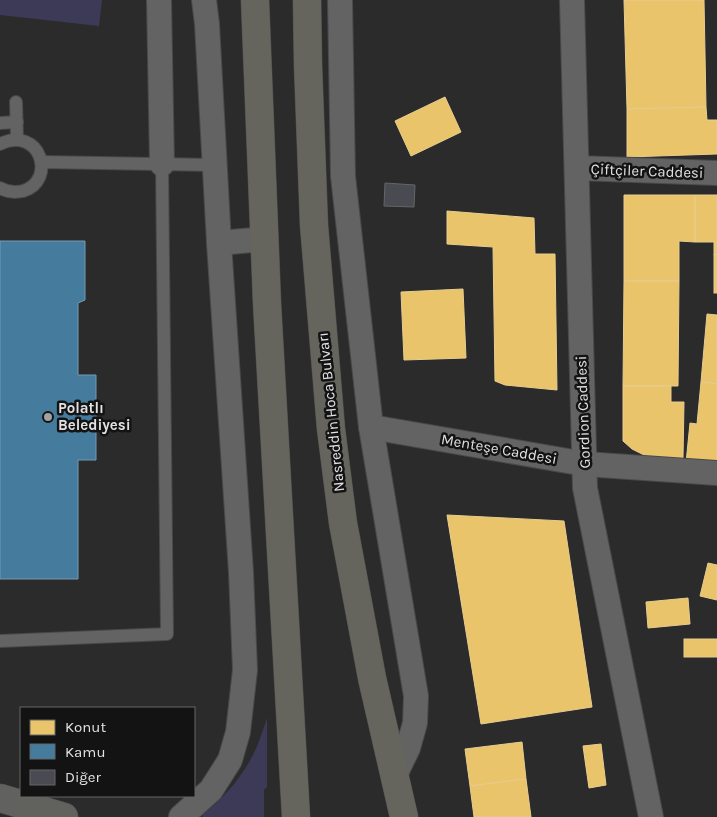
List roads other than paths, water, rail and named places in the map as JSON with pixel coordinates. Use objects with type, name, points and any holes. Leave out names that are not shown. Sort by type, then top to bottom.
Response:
[{"type":"highway","points":[[254,0],[264,239],[296,817]]},
{"type":"highway","name":"Nasreddin Hoca Bulvarı","points":[[307,0],[314,224],[331,429],[343,523],[372,678],[404,817]]},
{"type":"main road","points":[[0,798],[64,817]]},
{"type":"street","points":[[159,0],[162,164]]},
{"type":"street","points":[[181,817],[211,790],[230,760],[238,732],[245,670],[241,572],[204,0]]},
{"type":"street","points":[[340,0],[343,176],[371,427],[416,696],[415,722],[408,748],[394,777]]},
{"type":"street","name":"Gordion Caddesi","points":[[572,0],[585,488],[651,817]]},
{"type":"street","name":"Çiftçiler Caddesi","points":[[577,168],[717,173]]},
{"type":"street","points":[[219,242],[264,239]]},
{"type":"street","name":"Menteşe Caddesi","points":[[371,427],[585,464],[717,473]]},
{"type":"street","points":[[666,470],[717,489]]},
{"type":"lane","points":[[16,102],[17,139]]},
{"type":"lane","points":[[0,123],[16,122]]},
{"type":"lane","points":[[0,144],[8,140],[17,139],[26,142],[33,147],[41,162],[41,171],[33,186],[18,192],[9,192],[0,188]]},
{"type":"lane","points":[[41,162],[214,165]]},
{"type":"lane","points":[[0,642],[167,634],[162,164]]},
{"type":"place","name":"Polatlı Belediyesi","points":[[48,417]]}]
